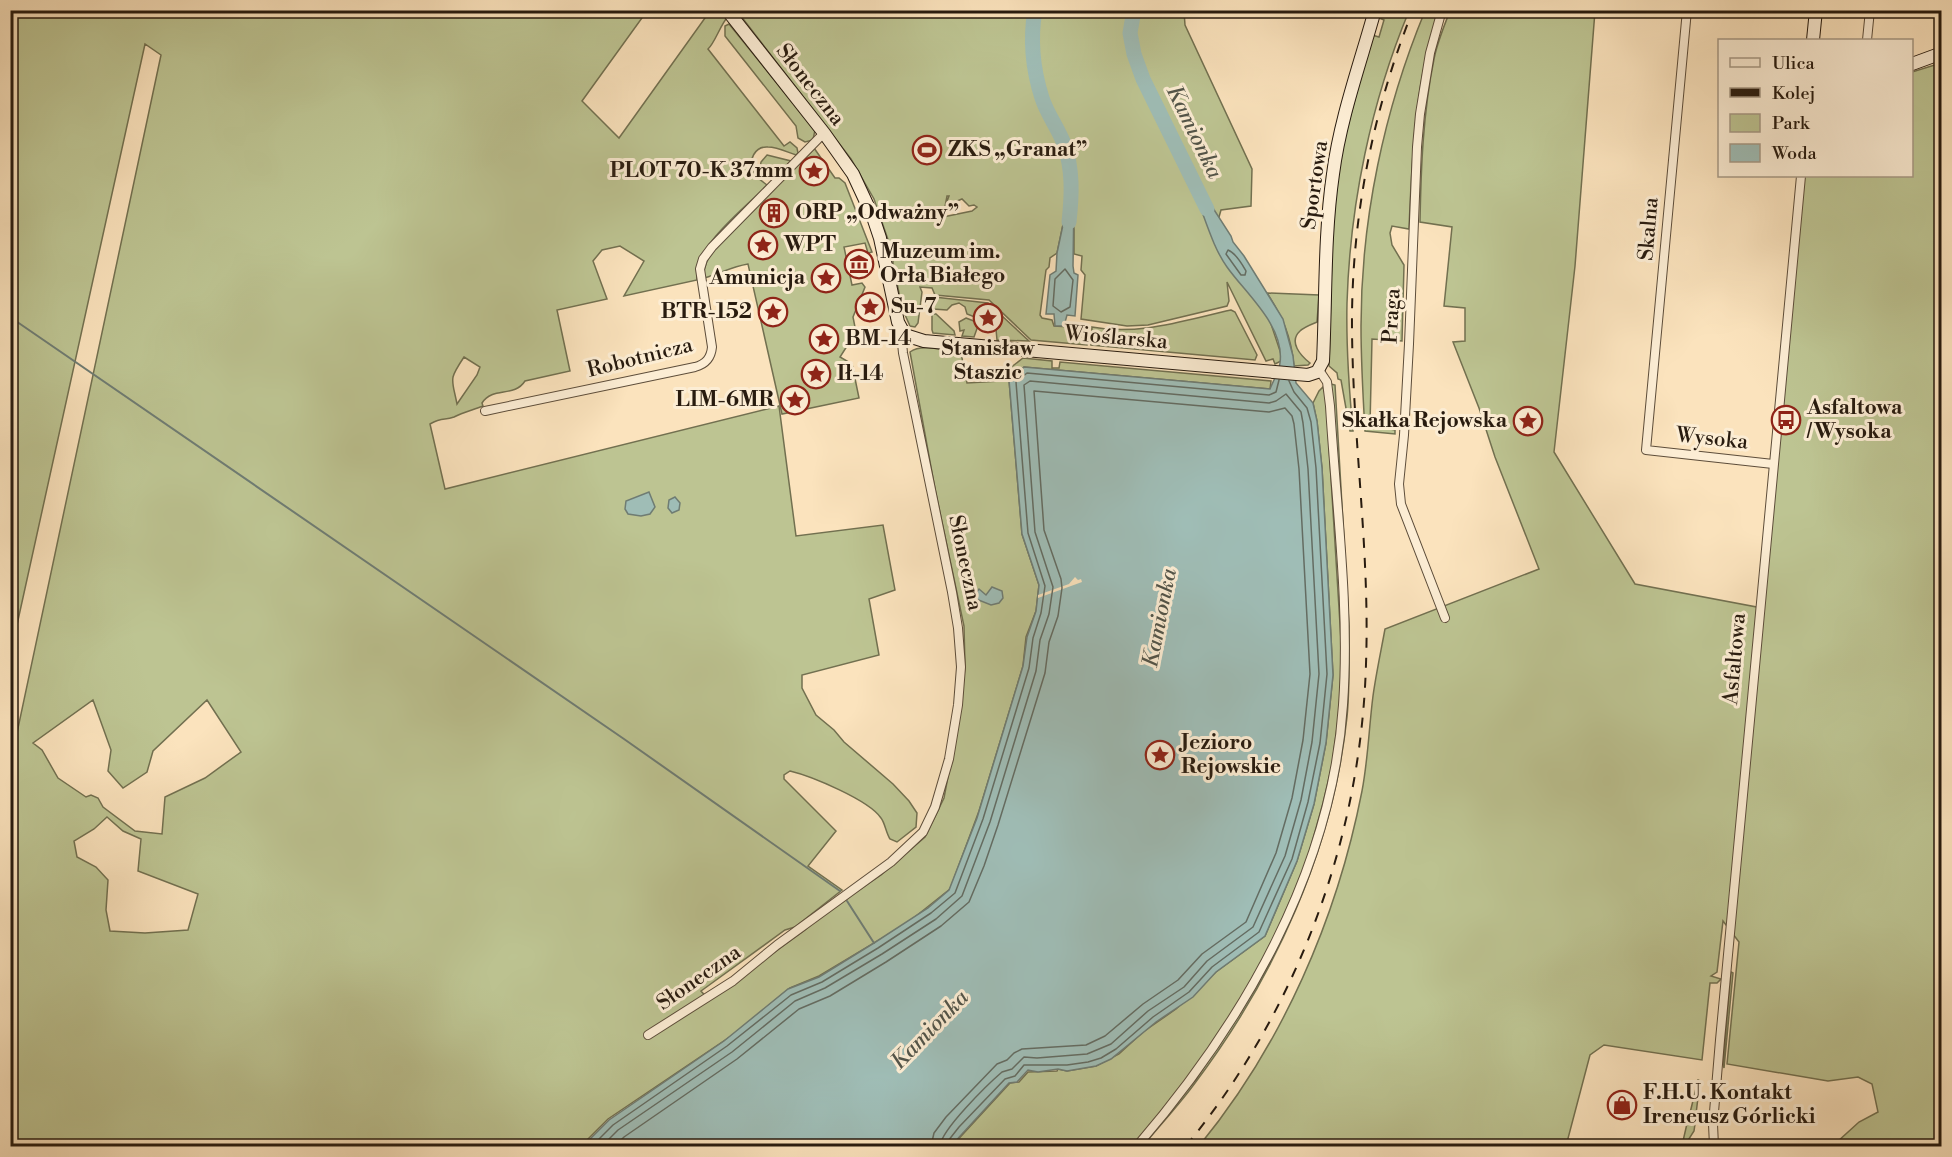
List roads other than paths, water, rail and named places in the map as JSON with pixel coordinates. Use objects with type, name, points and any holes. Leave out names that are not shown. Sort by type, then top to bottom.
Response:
[{"type":"street","name":"Sportowa","points":[[1320,369],[1324,343],[1328,220],[1333,172],[1344,122],[1375,10]]},
{"type":"street","name":"Praga","points":[[1442,10],[1430,53],[1414,169],[1415,226],[1404,435],[1399,484],[1401,504],[1445,618]]},
{"type":"street","name":"Skalna","points":[[1646,450],[1687,10]]},
{"type":"street","points":[[1813,39],[1816,10]]},
{"type":"street","points":[[1868,39],[1870,10]]},
{"type":"street","name":"Słoneczna","points":[[648,1035],[733,981],[777,945],[891,862],[923,832],[935,807],[950,756],[961,667],[955,610],[904,358],[905,335],[898,322],[873,216],[853,174],[824,133],[728,11]]},
{"type":"street","points":[[1913,63],[1941,53]]},
{"type":"street","name":"Robotnicza","points":[[485,411],[695,367],[706,362],[711,355],[712,347],[700,275],[703,259],[711,247],[824,133]]},
{"type":"street","name":"Asfaltowa","points":[[1714,1146],[1713,1124],[1720,1040],[1801,177]]},
{"type":"street","name":"Wioślarska","points":[[905,335],[924,341],[1302,375],[1313,374],[1320,369]]},
{"type":"street","points":[[1137,1146],[1203,1063],[1246,996],[1280,931],[1303,878],[1316,844],[1329,795],[1340,738],[1343,707],[1344,622],[1330,406],[1327,382],[1320,369]]},
{"type":"street","name":"Wysoka","points":[[1646,450],[1773,464]]},
{"type":"water","name":"Jezioro Rejowskie","points":[[1202,191],[1283,319],[1293,356],[1296,383],[1313,403],[1322,468],[1333,675],[1326,743],[1314,804],[1297,861],[1265,936],[1216,972],[1193,997],[1156,1022],[1111,1059],[1096,1066],[1067,1071],[1028,1070],[1017,1082],[1009,1083],[951,1146],[583,1146],[609,1120],[724,1041],[788,989],[819,977],[928,908],[949,890],[977,818],[1023,666],[1027,637],[1036,611],[1039,585],[1022,534],[1009,380],[1024,367],[1270,389],[1278,370],[1280,349],[1276,336],[1262,311],[1227,267],[1217,250],[1195,194]]},
{"type":"water","points":[[1068,201],[1074,201],[1073,266],[1074,273],[1078,275],[1075,316],[1067,315],[1064,326],[1055,326],[1054,314],[1046,314],[1050,275],[1056,271],[1057,253]]},
{"type":"water","points":[[649,492],[655,507],[650,514],[641,516],[628,514],[625,509],[626,501]]},
{"type":"water","points":[[675,497],[680,503],[679,510],[672,513],[668,508],[669,500]]},
{"type":"water","points":[[992,587],[1002,591],[1003,598],[999,603],[991,605],[976,599],[975,594],[979,589],[986,595]]},
{"type":"waterway","name":"Kamionka","points":[[1035,10],[1033,54],[1036,77],[1044,104],[1062,138],[1067,153],[1071,192],[1069,222]]},
{"type":"waterway","name":"Kamionka","points":[[1134,10],[1130,33],[1134,54],[1143,79],[1207,209]]},
{"type":"waterway","points":[[10,317],[624,739],[840,891]]},
{"type":"waterway","points":[[847,901],[874,943]]},
{"type":"railway","points":[[1186,1146],[1225,1094],[1260,1038],[1290,980],[1316,920],[1336,858],[1351,794],[1361,729],[1367,622],[1353,372],[1355,248],[1375,127],[1413,10]]},
{"type":"place","name":"ZKS „Granat”","points":[[927,150]]},
{"type":"place","name":"PLOT 70-K 37mm","points":[[814,171]]},
{"type":"place","name":"ORP „Odważny”","points":[[774,213]]},
{"type":"place","name":"WPT","points":[[763,245]]},
{"type":"place","name":"Muzeum im. Orła Białego","points":[[859,264]]},
{"type":"place","name":"Amunicja","points":[[826,278]]},
{"type":"place","name":"Su-7","points":[[870,307]]},
{"type":"place","name":"BTR-152","points":[[773,312]]},
{"type":"place","name":"Stanisław Staszic","points":[[988,318]]},
{"type":"place","name":"BM-14","points":[[824,339]]},
{"type":"place","name":"Ił-14","points":[[816,374]]},
{"type":"place","name":"LIM-6MR","points":[[795,400]]},
{"type":"place","name":"Asfaltowa / Wysoka","points":[[1786,420]]},
{"type":"place","name":"Skałka Rejowska","points":[[1528,421]]},
{"type":"place","name":"Jezioro Rejowskie","points":[[1160,755]]},
{"type":"place","name":"F.H.U. Kontakt Ireneusz Górlicki","points":[[1622,1105]]}]
